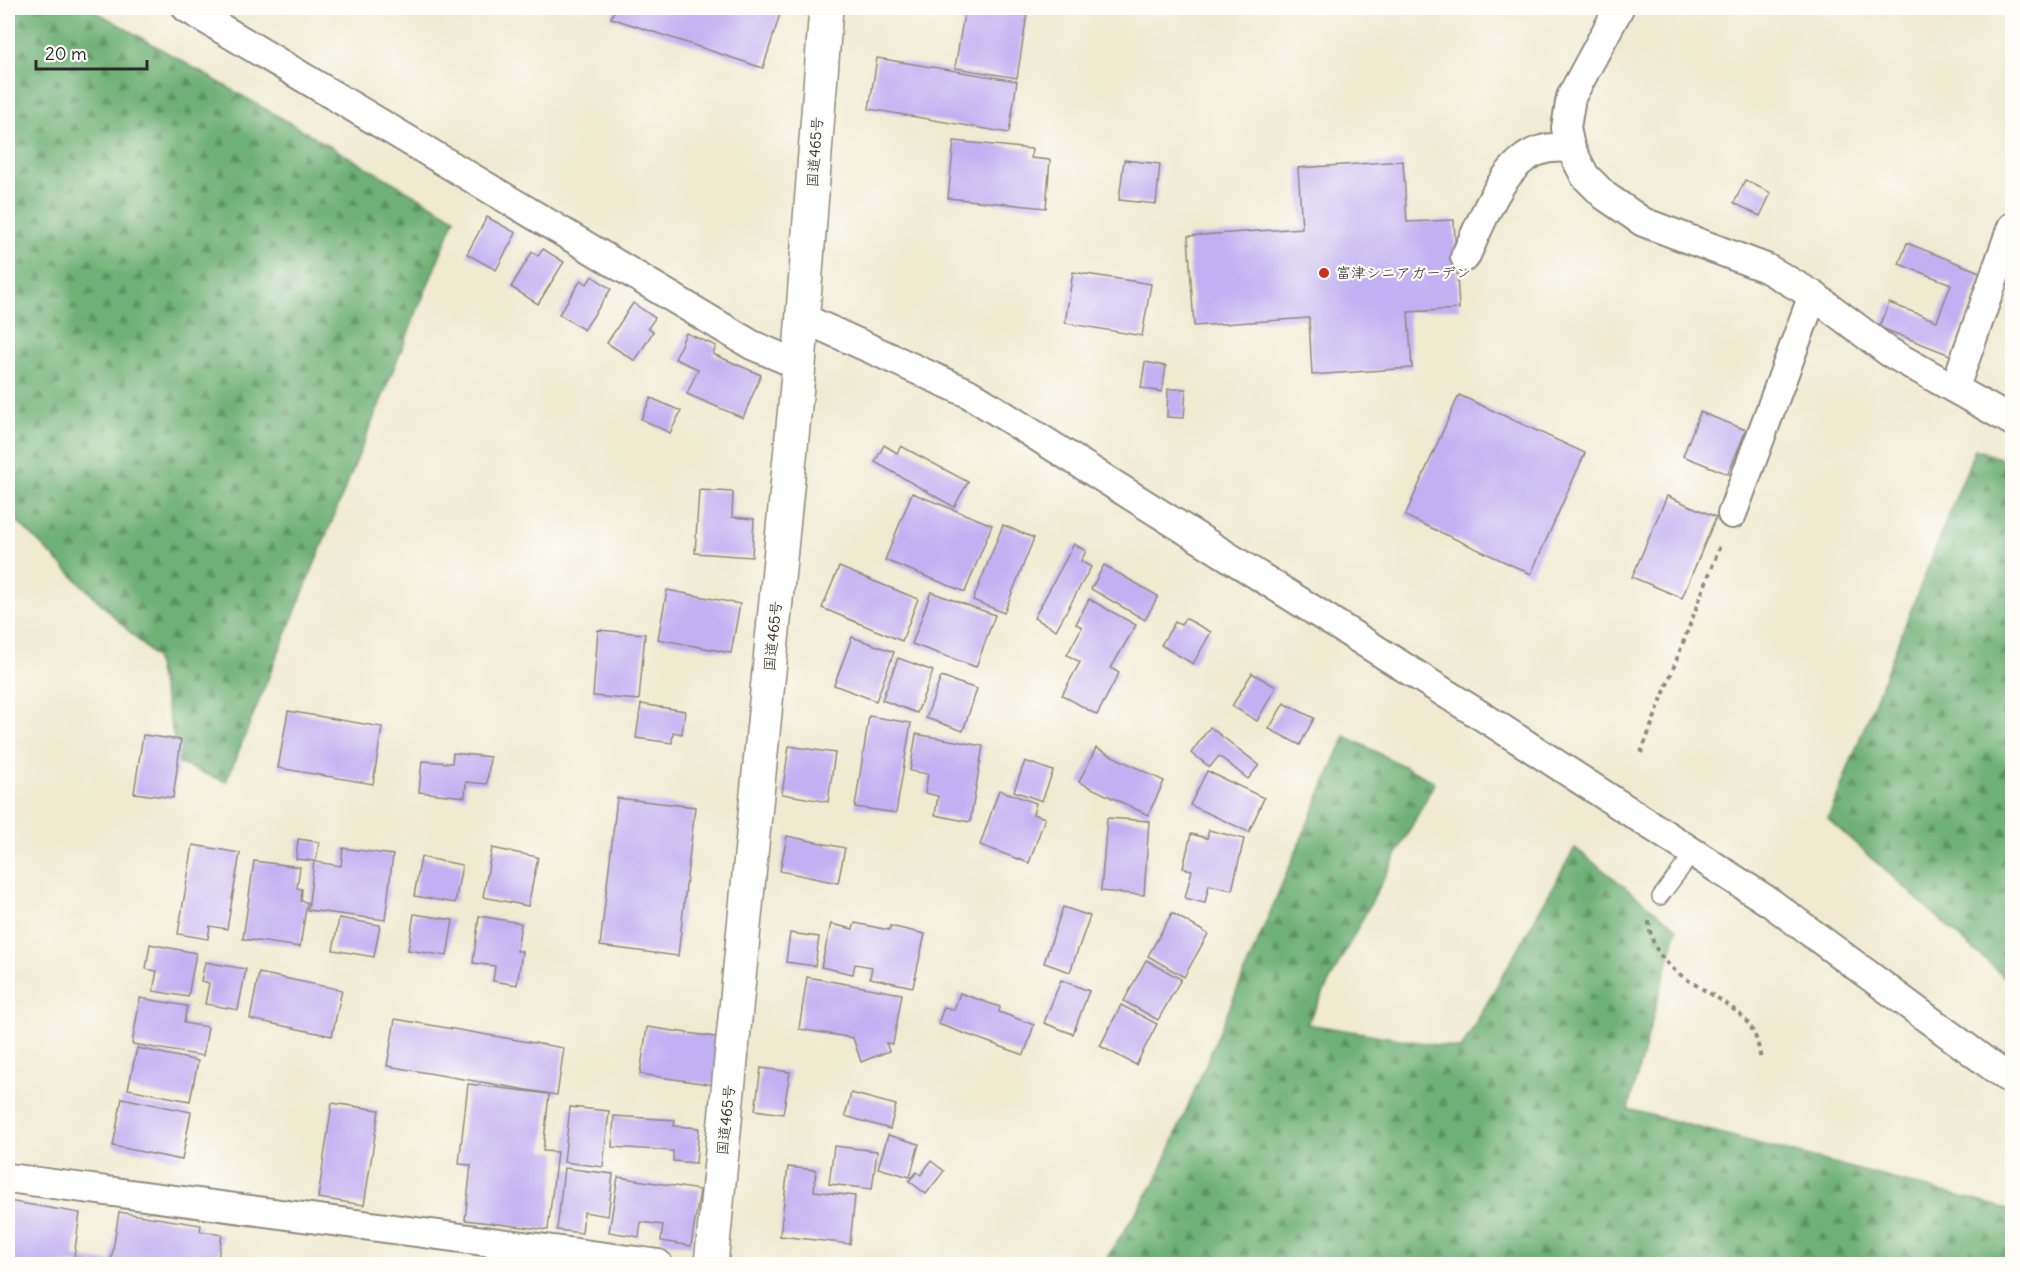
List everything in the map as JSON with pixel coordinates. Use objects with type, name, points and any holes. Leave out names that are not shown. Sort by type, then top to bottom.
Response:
[{"type":"highway","name":"国道465号","points":[[711,1264],[799,365],[826,8]]},
{"type":"street","points":[[187,8],[752,345],[799,365]]},
{"type":"street","points":[[1619,8],[1571,97],[1566,128],[1570,147],[1585,176],[1605,196],[1643,222],[1766,268],[1813,295],[1889,352],[2013,421]]},
{"type":"street","points":[[1465,256],[1500,186],[1518,162],[1540,150],[1570,147]]},
{"type":"street","points":[[1955,387],[2013,227]]},
{"type":"street","points":[[1732,514],[1813,295]]},
{"type":"street","points":[[803,318],[968,393],[1486,718],[1772,903],[2013,1081]]},
{"type":"street","points":[[8,1178],[658,1264]]},
{"type":"lane","points":[[1660,897],[1694,852]]},
{"type":"path","points":[[1641,753],[1732,514]]},
{"type":"path","points":[[1660,897],[1649,912],[1649,924],[1650,935],[1663,959],[1683,978],[1729,1006],[1748,1023],[1759,1044],[1761,1061]]},
{"type":"green space","points":[[8,8],[90,8],[455,218],[226,782],[180,764],[155,657],[8,512]]},
{"type":"green space","points":[[1975,449],[2012,463],[2012,984],[1828,819]]},
{"type":"green space","points":[[1345,736],[1435,782],[1307,1024],[1461,1049],[1575,848],[1677,928],[1628,1109],[2012,1210],[2012,1264],[1103,1264],[1157,1179]]},
{"type":"building","points":[[615,8],[782,8],[763,68],[611,18]]},
{"type":"building","points":[[965,8],[1028,8],[1017,78],[955,68]]},
{"type":"building","points":[[877,58],[1017,81],[1009,133],[869,109]]},
{"type":"building","points":[[954,141],[1032,149],[1031,158],[1050,160],[1046,208],[948,198]]},
{"type":"building","points":[[1124,160],[1160,164],[1156,204],[1119,200]]},
{"type":"building","name":"富津シニアガーデン","points":[[1403,161],[1407,222],[1454,220],[1459,309],[1408,312],[1412,368],[1312,375],[1309,318],[1194,326],[1188,236],[1302,228],[1298,168]]},
{"type":"building","points":[[1745,180],[1771,193],[1760,216],[1734,203]]},
{"type":"building","points":[[487,217],[516,233],[496,270],[467,254]]},
{"type":"building","points":[[1907,243],[1982,273],[1950,355],[1879,327],[1889,303],[1937,321],[1951,284],[1899,264]]},
{"type":"building","points":[[543,249],[564,262],[538,304],[511,287],[532,252],[538,256]]},
{"type":"building","points":[[1073,272],[1151,284],[1142,336],[1065,323]]},
{"type":"building","points":[[592,276],[611,289],[584,330],[559,314],[581,280],[587,284]]},
{"type":"building","points":[[633,303],[655,318],[648,328],[653,332],[635,361],[607,343]]},
{"type":"building","points":[[686,333],[716,346],[713,354],[761,375],[743,418],[687,394],[698,369],[675,359]]},
{"type":"building","points":[[1145,362],[1166,366],[1162,392],[1141,388]]},
{"type":"building","points":[[1168,389],[1186,389],[1184,418],[1167,417]]},
{"type":"building","points":[[1459,395],[1585,453],[1531,574],[1405,516]]},
{"type":"building","points":[[651,398],[681,411],[670,433],[641,419]]},
{"type":"building","points":[[1700,412],[1746,430],[1728,474],[1683,456]]},
{"type":"building","points":[[884,445],[897,453],[901,446],[968,482],[954,507],[875,462]]},
{"type":"building","points":[[699,490],[733,492],[732,517],[754,519],[752,557],[695,553]]},
{"type":"building","points":[[912,493],[992,525],[965,592],[885,560]]},
{"type":"building","points":[[1667,496],[1716,517],[1682,598],[1632,577]]},
{"type":"building","points":[[1003,525],[1034,538],[1004,613],[973,600]]},
{"type":"building","points":[[1074,544],[1086,551],[1081,561],[1091,567],[1056,630],[1034,618]]},
{"type":"building","points":[[1104,565],[1158,596],[1145,620],[1091,589]]},
{"type":"building","points":[[839,567],[918,599],[902,641],[822,608]]},
{"type":"building","points":[[667,590],[740,604],[731,653],[658,639]]},
{"type":"building","points":[[931,592],[995,615],[976,667],[912,644]]},
{"type":"building","points":[[1089,599],[1136,625],[1111,668],[1119,673],[1097,715],[1062,695],[1080,662],[1067,655],[1082,627],[1076,624]]},
{"type":"building","points":[[1185,618],[1211,632],[1193,664],[1161,645],[1175,622],[1181,625]]},
{"type":"building","points":[[598,630],[645,634],[639,700],[593,696]]},
{"type":"building","points":[[852,637],[894,652],[876,701],[834,685]]},
{"type":"building","points":[[898,658],[933,671],[917,713],[882,700]]},
{"type":"building","points":[[1252,673],[1276,687],[1257,721],[1232,706]]},
{"type":"building","points":[[941,677],[977,689],[963,731],[926,718]]},
{"type":"building","points":[[1284,703],[1314,718],[1300,745],[1269,729]]},
{"type":"building","points":[[641,704],[685,711],[682,734],[673,732],[672,743],[636,738]]},
{"type":"building","points":[[288,711],[382,727],[373,784],[278,768]]},
{"type":"building","points":[[869,716],[911,723],[896,813],[855,807]]},
{"type":"building","points":[[1210,727],[1259,765],[1248,779],[1219,756],[1210,767],[1191,753]]},
{"type":"building","points":[[916,734],[983,746],[970,822],[935,815],[938,796],[925,793],[928,774],[910,771]]},
{"type":"building","points":[[143,735],[181,740],[173,798],[134,793]]},
{"type":"building","points":[[789,746],[835,753],[828,802],[782,794]]},
{"type":"building","points":[[1096,748],[1164,781],[1148,815],[1079,782]]},
{"type":"building","points":[[453,753],[490,757],[487,784],[466,782],[465,797],[419,792],[422,761],[452,763]]},
{"type":"building","points":[[1025,761],[1053,771],[1042,801],[1014,791]]},
{"type":"building","points":[[1207,771],[1264,798],[1249,832],[1190,805]]},
{"type":"building","points":[[999,790],[1036,803],[1033,814],[1045,818],[1029,863],[980,845]]},
{"type":"building","points":[[617,798],[695,807],[678,956],[600,946]]},
{"type":"building","points":[[1107,818],[1149,821],[1144,895],[1101,891]]},
{"type":"building","points":[[1209,830],[1244,839],[1232,890],[1209,885],[1205,903],[1185,898],[1192,870],[1183,868],[1191,834],[1207,838]]},
{"type":"building","points":[[787,836],[845,848],[838,883],[780,871]]},
{"type":"building","points":[[298,839],[319,842],[316,862],[341,866],[343,848],[393,855],[385,920],[308,910],[314,861],[296,859]]},
{"type":"building","points":[[193,845],[240,853],[227,929],[210,926],[208,939],[178,934]]},
{"type":"building","points":[[492,848],[538,857],[528,906],[483,897]]},
{"type":"building","points":[[421,857],[462,865],[455,903],[414,896]]},
{"type":"building","points":[[254,861],[300,867],[297,888],[302,889],[301,901],[307,902],[300,947],[243,939]]},
{"type":"building","points":[[1063,907],[1090,916],[1070,972],[1044,963]]},
{"type":"building","points":[[1172,913],[1208,934],[1184,977],[1148,956]]},
{"type":"building","points":[[414,914],[453,920],[447,956],[408,950]]},
{"type":"building","points":[[479,916],[521,923],[517,951],[522,951],[517,985],[493,981],[495,966],[473,963]]},
{"type":"building","points":[[339,918],[380,925],[374,957],[333,950]]},
{"type":"building","points":[[855,923],[889,930],[890,926],[925,934],[913,987],[870,978],[872,967],[855,964],[853,974],[821,967],[831,924],[853,929]]},
{"type":"building","points":[[790,933],[819,937],[815,966],[786,962]]},
{"type":"building","points":[[150,944],[196,953],[188,997],[153,991],[157,971],[146,969]]},
{"type":"building","points":[[1146,960],[1181,979],[1158,1020],[1124,1001]]},
{"type":"building","points":[[205,962],[246,969],[238,1010],[205,1004],[209,983],[201,981]]},
{"type":"building","points":[[259,973],[342,990],[332,1036],[250,1019]]},
{"type":"building","points":[[807,977],[902,994],[893,1044],[886,1043],[889,1051],[861,1062],[853,1038],[799,1029]]},
{"type":"building","points":[[1061,980],[1089,991],[1073,1034],[1044,1023]]},
{"type":"building","points":[[960,993],[1000,1007],[999,1012],[1034,1025],[1024,1055],[938,1024],[944,1007],[954,1010]]},
{"type":"building","points":[[140,998],[187,1006],[184,1023],[208,1027],[203,1056],[132,1044]]},
{"type":"building","points":[[1121,1005],[1157,1024],[1136,1065],[1100,1046]]},
{"type":"building","points":[[395,1019],[564,1048],[557,1095],[387,1066]]},
{"type":"building","points":[[647,1027],[721,1038],[714,1085],[640,1074]]},
{"type":"building","points":[[137,1048],[198,1061],[190,1101],[128,1089]]},
{"type":"building","points":[[761,1068],[790,1072],[783,1114],[755,1110]]},
{"type":"building","points":[[468,1084],[549,1094],[543,1151],[557,1152],[548,1230],[465,1220],[471,1165],[459,1164]]},
{"type":"building","points":[[851,1093],[896,1105],[890,1129],[845,1116]]},
{"type":"building","points":[[122,1098],[191,1112],[182,1160],[113,1146]]},
{"type":"building","points":[[332,1103],[379,1110],[364,1205],[318,1198]]},
{"type":"building","points":[[570,1107],[609,1111],[603,1167],[564,1162]]},
{"type":"building","points":[[614,1116],[675,1120],[674,1126],[699,1128],[696,1163],[673,1161],[673,1151],[612,1147]]},
{"type":"building","points":[[888,1135],[919,1144],[910,1177],[878,1168]]},
{"type":"building","points":[[834,1146],[877,1151],[872,1189],[829,1184]]},
{"type":"building","points":[[931,1161],[944,1171],[926,1194],[909,1181],[917,1172],[921,1175]]},
{"type":"building","points":[[788,1167],[816,1170],[814,1191],[855,1196],[850,1244],[780,1236]]},
{"type":"building","points":[[564,1168],[613,1174],[608,1216],[584,1212],[582,1233],[557,1230]]},
{"type":"building","points":[[618,1177],[700,1190],[691,1246],[661,1241],[663,1225],[641,1222],[639,1237],[609,1232]]},
{"type":"building","points":[[8,1201],[80,1213],[74,1257],[111,1262],[119,1212],[201,1225],[200,1231],[222,1235],[217,1264],[8,1264]]},
{"type":"place","name":"富津シニアガーデン","points":[[1324,273]]}]
